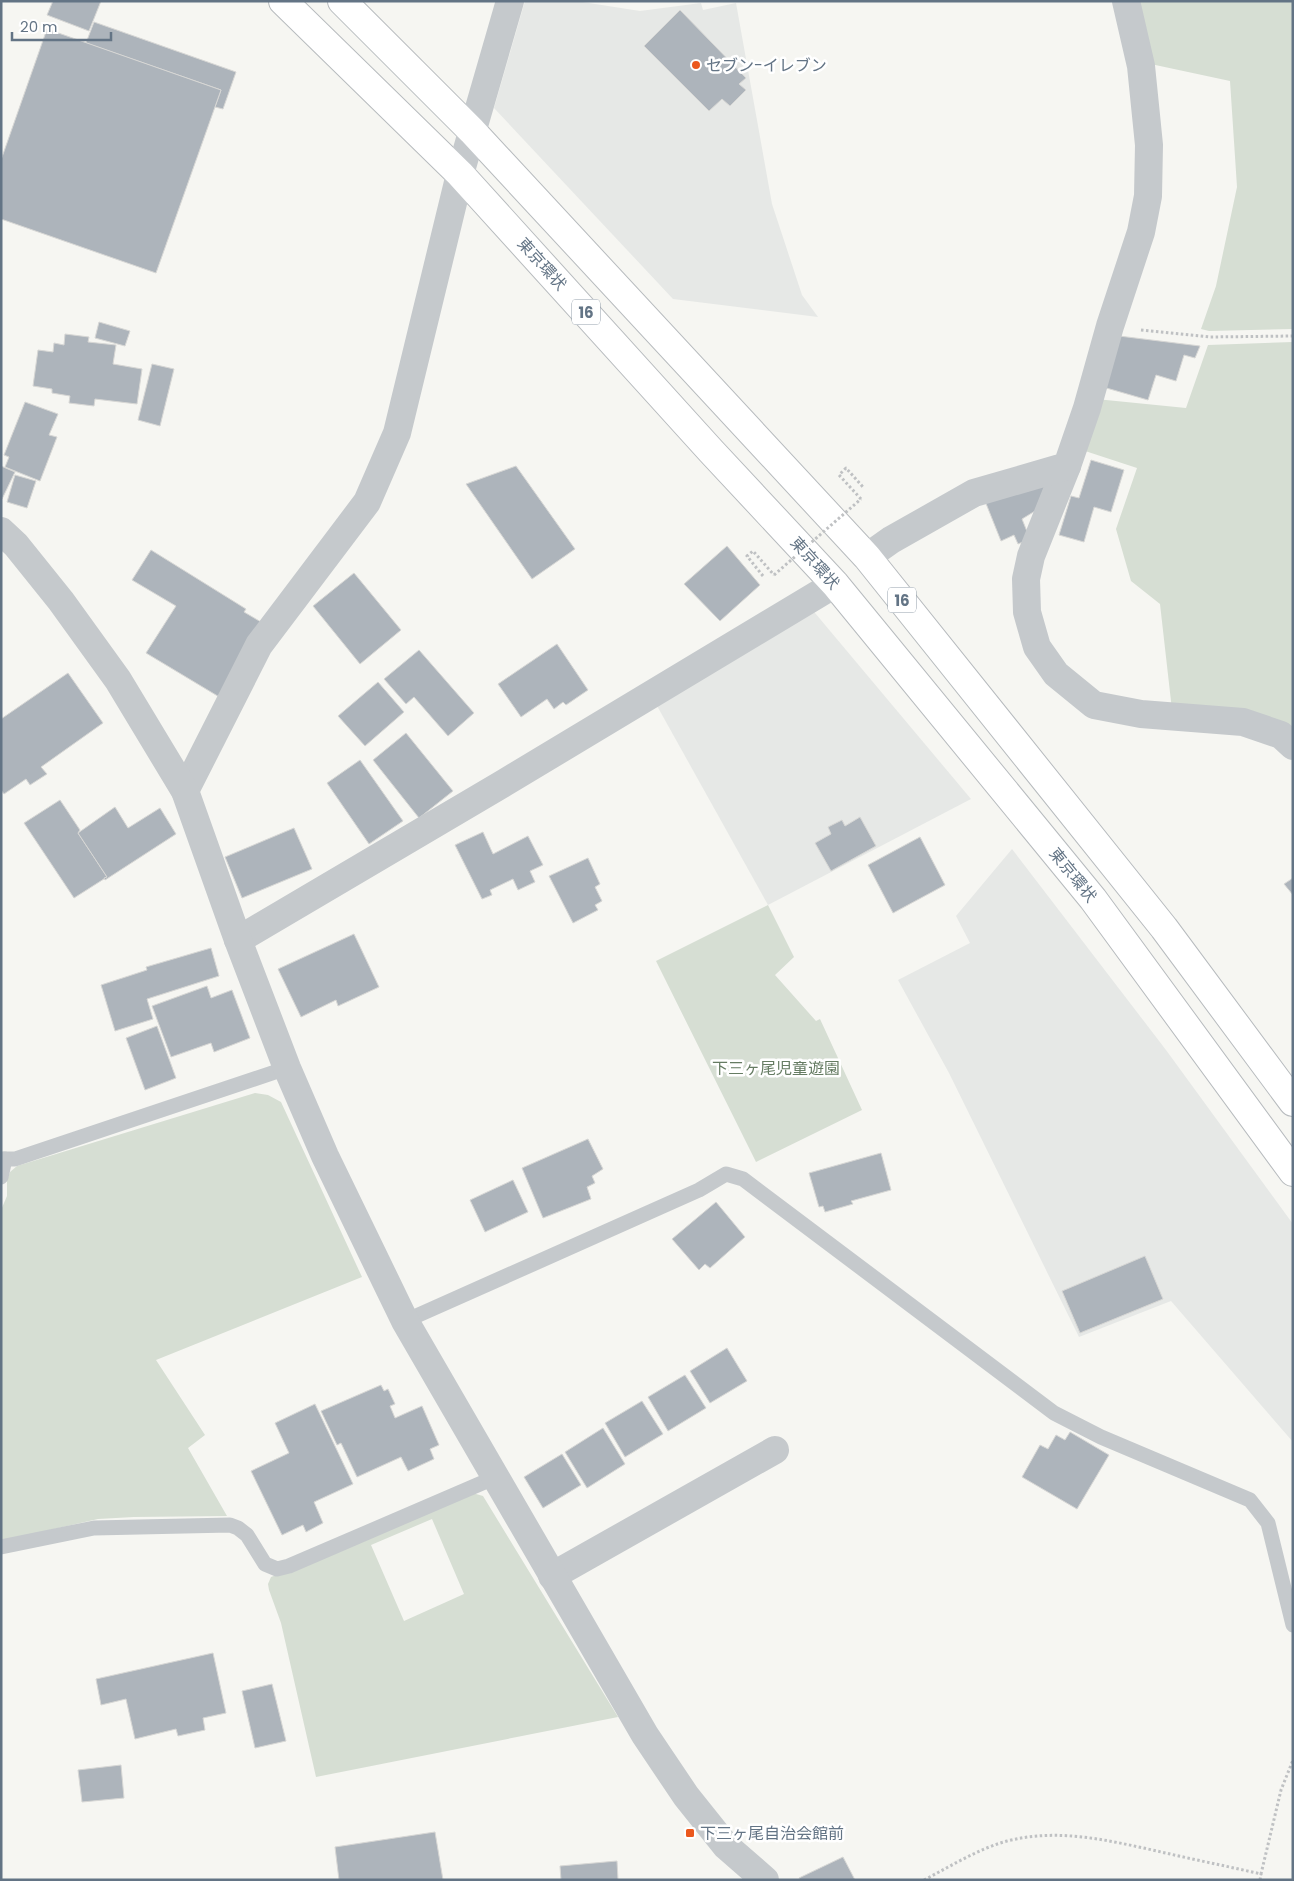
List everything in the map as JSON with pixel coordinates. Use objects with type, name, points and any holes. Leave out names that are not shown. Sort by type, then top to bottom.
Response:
[{"type":"highway","name":"東京環状","points":[[283,1],[460,174],[711,451],[835,584],[1093,899],[1293,1172]]},
{"type":"highway","name":"16","points":[[342,1],[472,131],[867,557],[1164,928],[1293,1102]]},
{"type":"street","points":[[184,790],[259,644],[367,502],[394,442],[460,174],[510,1]]},
{"type":"street","points":[[1126,1],[1141,66],[1149,145],[1148,196],[1141,232],[1110,326],[1087,408],[1067,466],[1030,556],[1026,579],[1027,612],[1037,647],[1056,674],[1094,705],[1141,714],[1243,722],[1282,735],[1293,746]]},
{"type":"street","points":[[867,557],[891,540],[974,493],[1067,466]]},
{"type":"street","points":[[1,531],[16,545],[61,601],[118,680],[184,790],[287,1068],[325,1156],[405,1321],[645,1735],[686,1796],[726,1846],[765,1880]]},
{"type":"street","points":[[238,940],[835,584]]},
{"type":"street","points":[[552,1576],[775,1450]]},
{"type":"lane","points":[[1,1177],[3,1159],[15,1160],[287,1068]]},
{"type":"lane","points":[[405,1321],[699,1190],[726,1174],[743,1179],[1054,1412],[1101,1438],[1250,1500],[1268,1523],[1293,1625]]},
{"type":"lane","points":[[1,1547],[94,1528],[230,1525],[247,1535],[265,1564],[277,1569],[289,1566],[496,1477]]},
{"type":"path","points":[[1110,326],[1210,337],[1293,336]]},
{"type":"path","points":[[763,576],[747,556],[753,551],[774,575],[861,499],[839,475],[846,468],[863,488]]},
{"type":"path","points":[[1260,1880],[1281,1790],[1293,1760]]},
{"type":"path","points":[[924,1880],[978,1853],[1006,1842],[1041,1834],[1068,1834],[1116,1842],[1260,1874]]},
{"type":"shaded area","points":[[525,1],[576,1],[640,11],[701,3],[703,10],[736,3],[772,204],[802,295],[818,317],[673,299],[494,108]]},
{"type":"shaded area","points":[[810,607],[971,799],[768,905],[656,704]]},
{"type":"shaded area","points":[[1012,849],[1166,1050],[1293,1224],[1293,1442],[1171,1301],[1079,1337],[949,1073],[898,980],[970,943],[956,916]]},
{"type":"green space","points":[[1134,1],[1293,1],[1293,329],[1209,331],[1201,329],[1216,286],[1237,187],[1230,81],[1146,63]]},
{"type":"green space","points":[[1293,342],[1293,734],[1172,710],[1160,604],[1131,581],[1116,529],[1137,468],[1079,449],[1096,399],[1186,408],[1208,345]]},
{"type":"green space","name":"下三ヶ尾児童遊園","points":[[768,905],[794,957],[775,975],[816,1021],[820,1019],[862,1110],[756,1162],[656,961]]},
{"type":"green space","points":[[255,1093],[268,1095],[281,1102],[362,1277],[156,1360],[205,1435],[188,1448],[227,1516],[98,1519],[1,1541],[1,1210],[7,1196],[7,1180],[10,1172],[17,1166]]},
{"type":"green space","points":[[469,1492],[483,1496],[618,1717],[316,1777],[281,1623],[268,1584],[271,1577],[368,1539]],"holes":[[[432,1519],[464,1594],[404,1621],[371,1545]]]},
{"type":"building","points":[[53,1],[101,1],[89,31],[47,15]]},
{"type":"building","points":[[680,10],[746,78],[739,84],[746,90],[730,106],[722,99],[709,111],[644,46]]},
{"type":"building","points":[[94,22],[236,72],[223,109],[215,107],[221,90],[86,43]]},
{"type":"building","points":[[47,29],[221,90],[156,273],[1,219],[1,160]]},
{"type":"building","points":[[99,322],[130,331],[125,346],[95,338]]},
{"type":"building","points":[[65,334],[89,337],[88,342],[116,345],[113,364],[142,369],[137,404],[95,399],[94,406],[69,403],[70,396],[52,393],[52,389],[33,386],[38,350],[53,352],[54,343],[64,345]]},
{"type":"building","points":[[1119,336],[1200,346],[1195,358],[1184,355],[1176,381],[1156,375],[1148,400],[1103,387]]},
{"type":"building","points":[[152,364],[174,369],[160,426],[138,420]]},
{"type":"building","points":[[25,402],[58,414],[49,435],[57,437],[40,481],[5,467],[9,457],[4,455]]},
{"type":"building","points":[[1091,460],[1124,470],[1111,512],[1094,507],[1084,542],[1059,535],[1071,496],[1079,498]]},
{"type":"building","points":[[1,466],[15,472],[2,499],[1,498]]},
{"type":"building","points":[[516,466],[575,549],[532,579],[466,484]]},
{"type":"building","points":[[15,475],[36,481],[27,508],[7,502]]},
{"type":"building","points":[[1035,482],[1049,486],[1040,508],[1022,519],[1030,539],[1018,544],[1014,535],[1001,541],[985,501]]},
{"type":"building","points":[[727,546],[760,585],[720,621],[684,584]]},
{"type":"building","points":[[151,550],[246,609],[244,612],[261,622],[221,698],[146,653],[176,606],[132,580]]},
{"type":"building","points":[[354,573],[401,630],[360,664],[313,606]]},
{"type":"building","points":[[557,644],[588,690],[566,705],[563,702],[554,709],[547,699],[521,717],[498,684]]},
{"type":"building","points":[[419,650],[474,713],[448,736],[414,697],[406,704],[384,679]]},
{"type":"building","points":[[68,673],[103,723],[41,767],[47,774],[30,785],[26,779],[4,794],[1,790],[1,719]]},
{"type":"building","points":[[378,682],[404,712],[365,746],[338,716]]},
{"type":"building","points":[[406,733],[453,791],[419,818],[373,760]]},
{"type":"building","points":[[360,760],[403,821],[369,844],[327,783]]},
{"type":"building","points":[[60,800],[80,830],[78,833],[107,877],[74,898],[24,823]]},
{"type":"building","points":[[115,807],[128,828],[160,808],[176,834],[105,880],[104,878],[107,877],[78,833]]},
{"type":"building","points":[[860,817],[876,846],[831,871],[815,843],[831,834],[828,827],[842,820],[845,826]]},
{"type":"building","points":[[294,828],[312,869],[242,898],[225,857]]},
{"type":"building","points":[[483,832],[493,854],[528,836],[543,865],[530,871],[535,882],[518,890],[513,879],[490,890],[492,895],[482,899],[455,845]]},
{"type":"building","points":[[920,837],[945,885],[893,913],[868,865]]},
{"type":"building","points":[[588,858],[600,884],[595,887],[602,901],[595,905],[598,910],[573,923],[549,876]]},
{"type":"building","points":[[1293,878],[1293,895],[1284,884]]},
{"type":"building","points":[[354,934],[379,987],[338,1006],[336,1000],[301,1017],[278,969]]},
{"type":"building","points":[[211,948],[219,976],[147,999],[153,1019],[115,1031],[101,985],[147,970],[146,967]]},
{"type":"building","points":[[207,986],[211,998],[232,990],[250,1038],[214,1052],[211,1043],[171,1057],[152,1006]]},
{"type":"building","points":[[157,1026],[176,1078],[145,1090],[126,1038]]},
{"type":"building","points":[[588,1139],[603,1169],[592,1176],[595,1183],[587,1187],[591,1199],[543,1218],[522,1168]]},
{"type":"building","points":[[881,1153],[891,1190],[851,1201],[853,1204],[825,1212],[823,1206],[819,1207],[809,1173]]},
{"type":"building","points":[[513,1180],[528,1212],[485,1232],[470,1200]]},
{"type":"building","points":[[716,1202],[745,1237],[710,1268],[705,1264],[699,1270],[672,1239]]},
{"type":"building","points":[[1145,1256],[1163,1299],[1080,1333],[1062,1291]]},
{"type":"building","points":[[727,1348],[747,1381],[710,1403],[690,1371]]},
{"type":"building","points":[[685,1375],[706,1408],[668,1431],[648,1397]]},
{"type":"building","points":[[381,1385],[384,1391],[388,1389],[395,1404],[390,1406],[395,1418],[422,1406],[439,1445],[430,1449],[434,1459],[408,1471],[401,1457],[357,1477],[341,1443],[337,1445],[321,1411]]},
{"type":"building","points":[[642,1401],[663,1434],[625,1457],[605,1423]]},
{"type":"building","points":[[315,1404],[353,1484],[314,1502],[323,1523],[306,1532],[303,1525],[282,1535],[251,1471],[289,1453],[275,1423]]},
{"type":"building","points":[[603,1428],[625,1464],[587,1488],[565,1452]]},
{"type":"building","points":[[1070,1432],[1109,1455],[1077,1509],[1022,1477],[1040,1445],[1048,1449],[1056,1435],[1065,1440]]},
{"type":"building","points":[[562,1454],[581,1485],[543,1508],[524,1477]]},
{"type":"building","points":[[213,1653],[226,1713],[203,1718],[205,1730],[178,1736],[176,1729],[135,1739],[126,1699],[101,1705],[96,1679]]},
{"type":"building","points":[[272,1684],[286,1741],[255,1748],[242,1691]]},
{"type":"building","points":[[121,1765],[124,1798],[82,1802],[78,1770]]},
{"type":"building","points":[[435,1832],[443,1880],[339,1880],[335,1847]]},
{"type":"building","points":[[843,1857],[855,1880],[800,1880],[799,1878]]},
{"type":"building","points":[[617,1861],[618,1880],[561,1880],[560,1866]]},
{"type":"place","name":"セブン-イレブン","points":[[696,65]]},
{"type":"place","name":"下三ヶ尾自治会館前","points":[[690,1833]]}]
